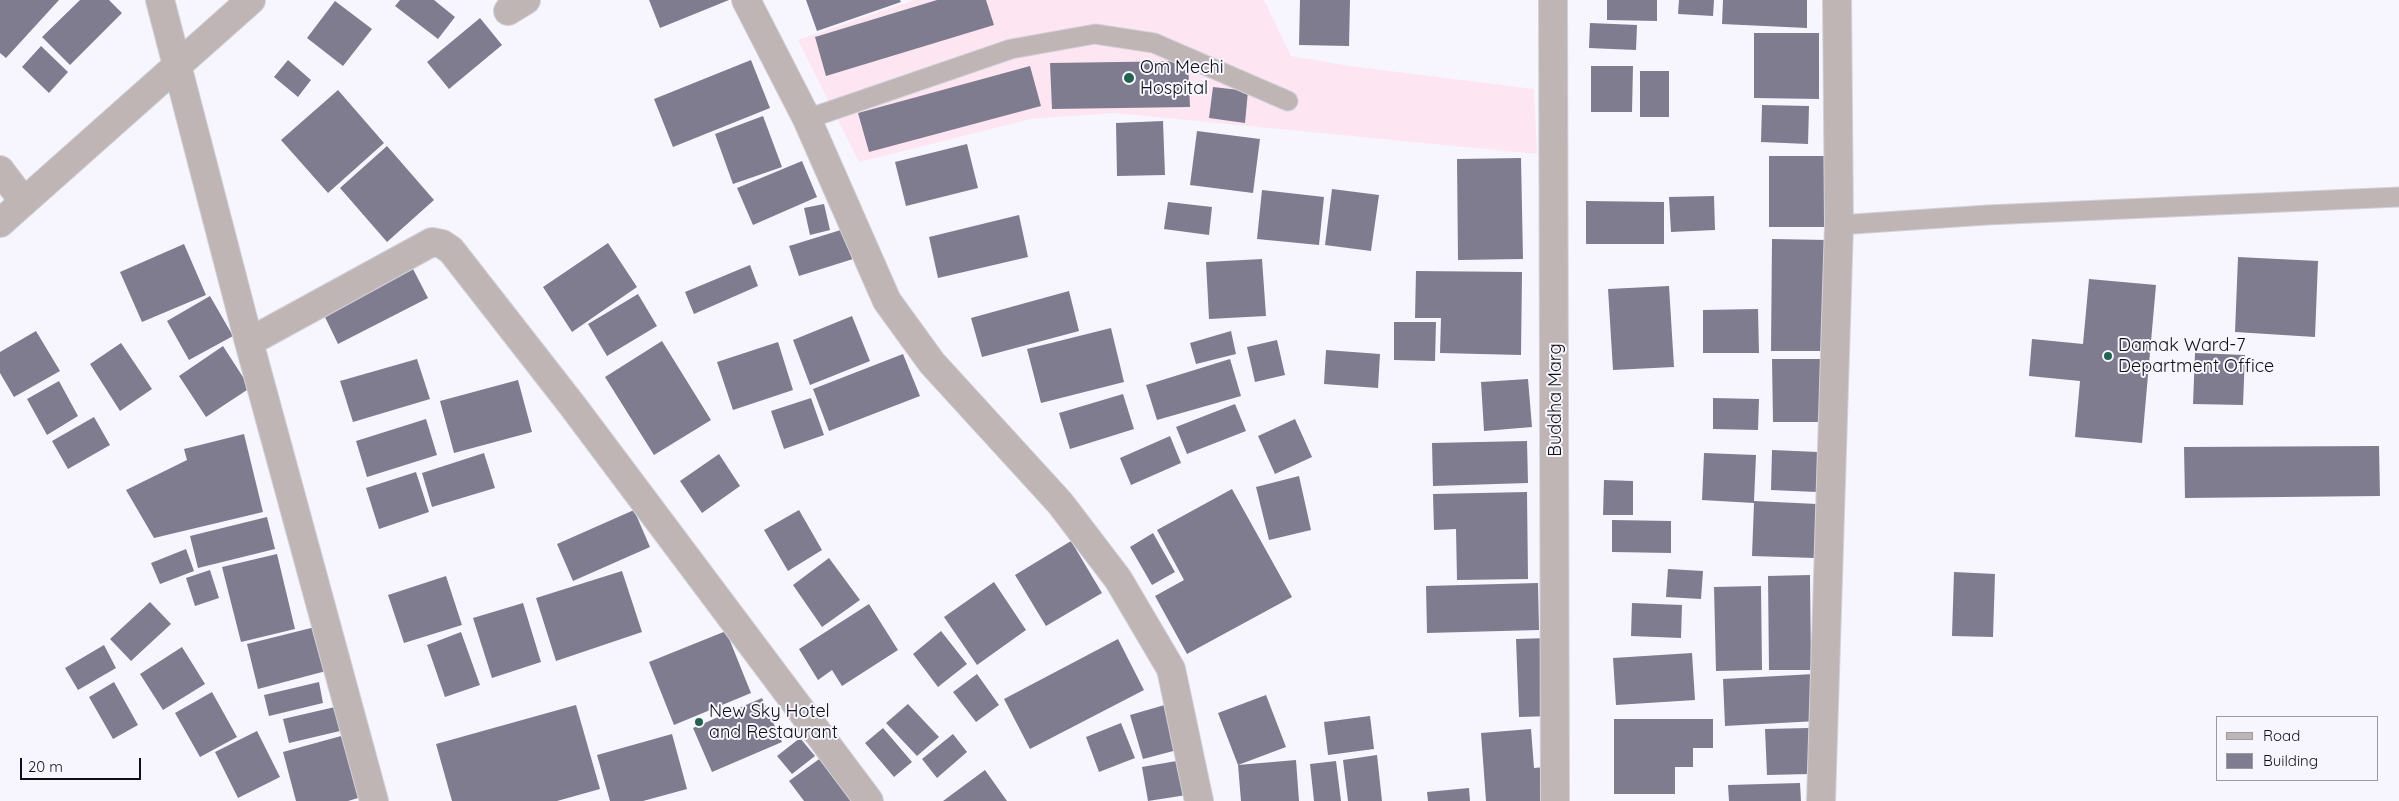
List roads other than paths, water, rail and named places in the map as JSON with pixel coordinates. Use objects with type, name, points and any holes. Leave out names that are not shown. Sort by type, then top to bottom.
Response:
[{"type":"street","points":[[160,0],[249,342],[374,801]]},
{"type":"street","points":[[0,223],[251,0]]},
{"type":"street","points":[[746,0],[807,119],[886,301],[932,363],[1060,503],[1113,572],[1171,669],[1199,801]]},
{"type":"street","name":"Buddha Marg","points":[[1553,0],[1555,801]]},
{"type":"street","points":[[1821,801],[1839,225],[1837,0]]},
{"type":"street","points":[[0,170],[24,202]]},
{"type":"street","points":[[249,342],[432,242],[442,244],[451,250],[572,405],[868,801]]},
{"type":"lane","points":[[807,119],[1011,49],[1095,34],[1154,43],[1288,101]]},
{"type":"lane","points":[[1839,225],[1987,215],[2399,197]]},
{"type":"place","name":"Om Mechi Hospital","points":[[1129,78]]},
{"type":"place","name":"Damak Ward-7 Department Office","points":[[2108,356]]},
{"type":"place","name":"New Sky Hotel and Restaurant","points":[[699,722]]}]
